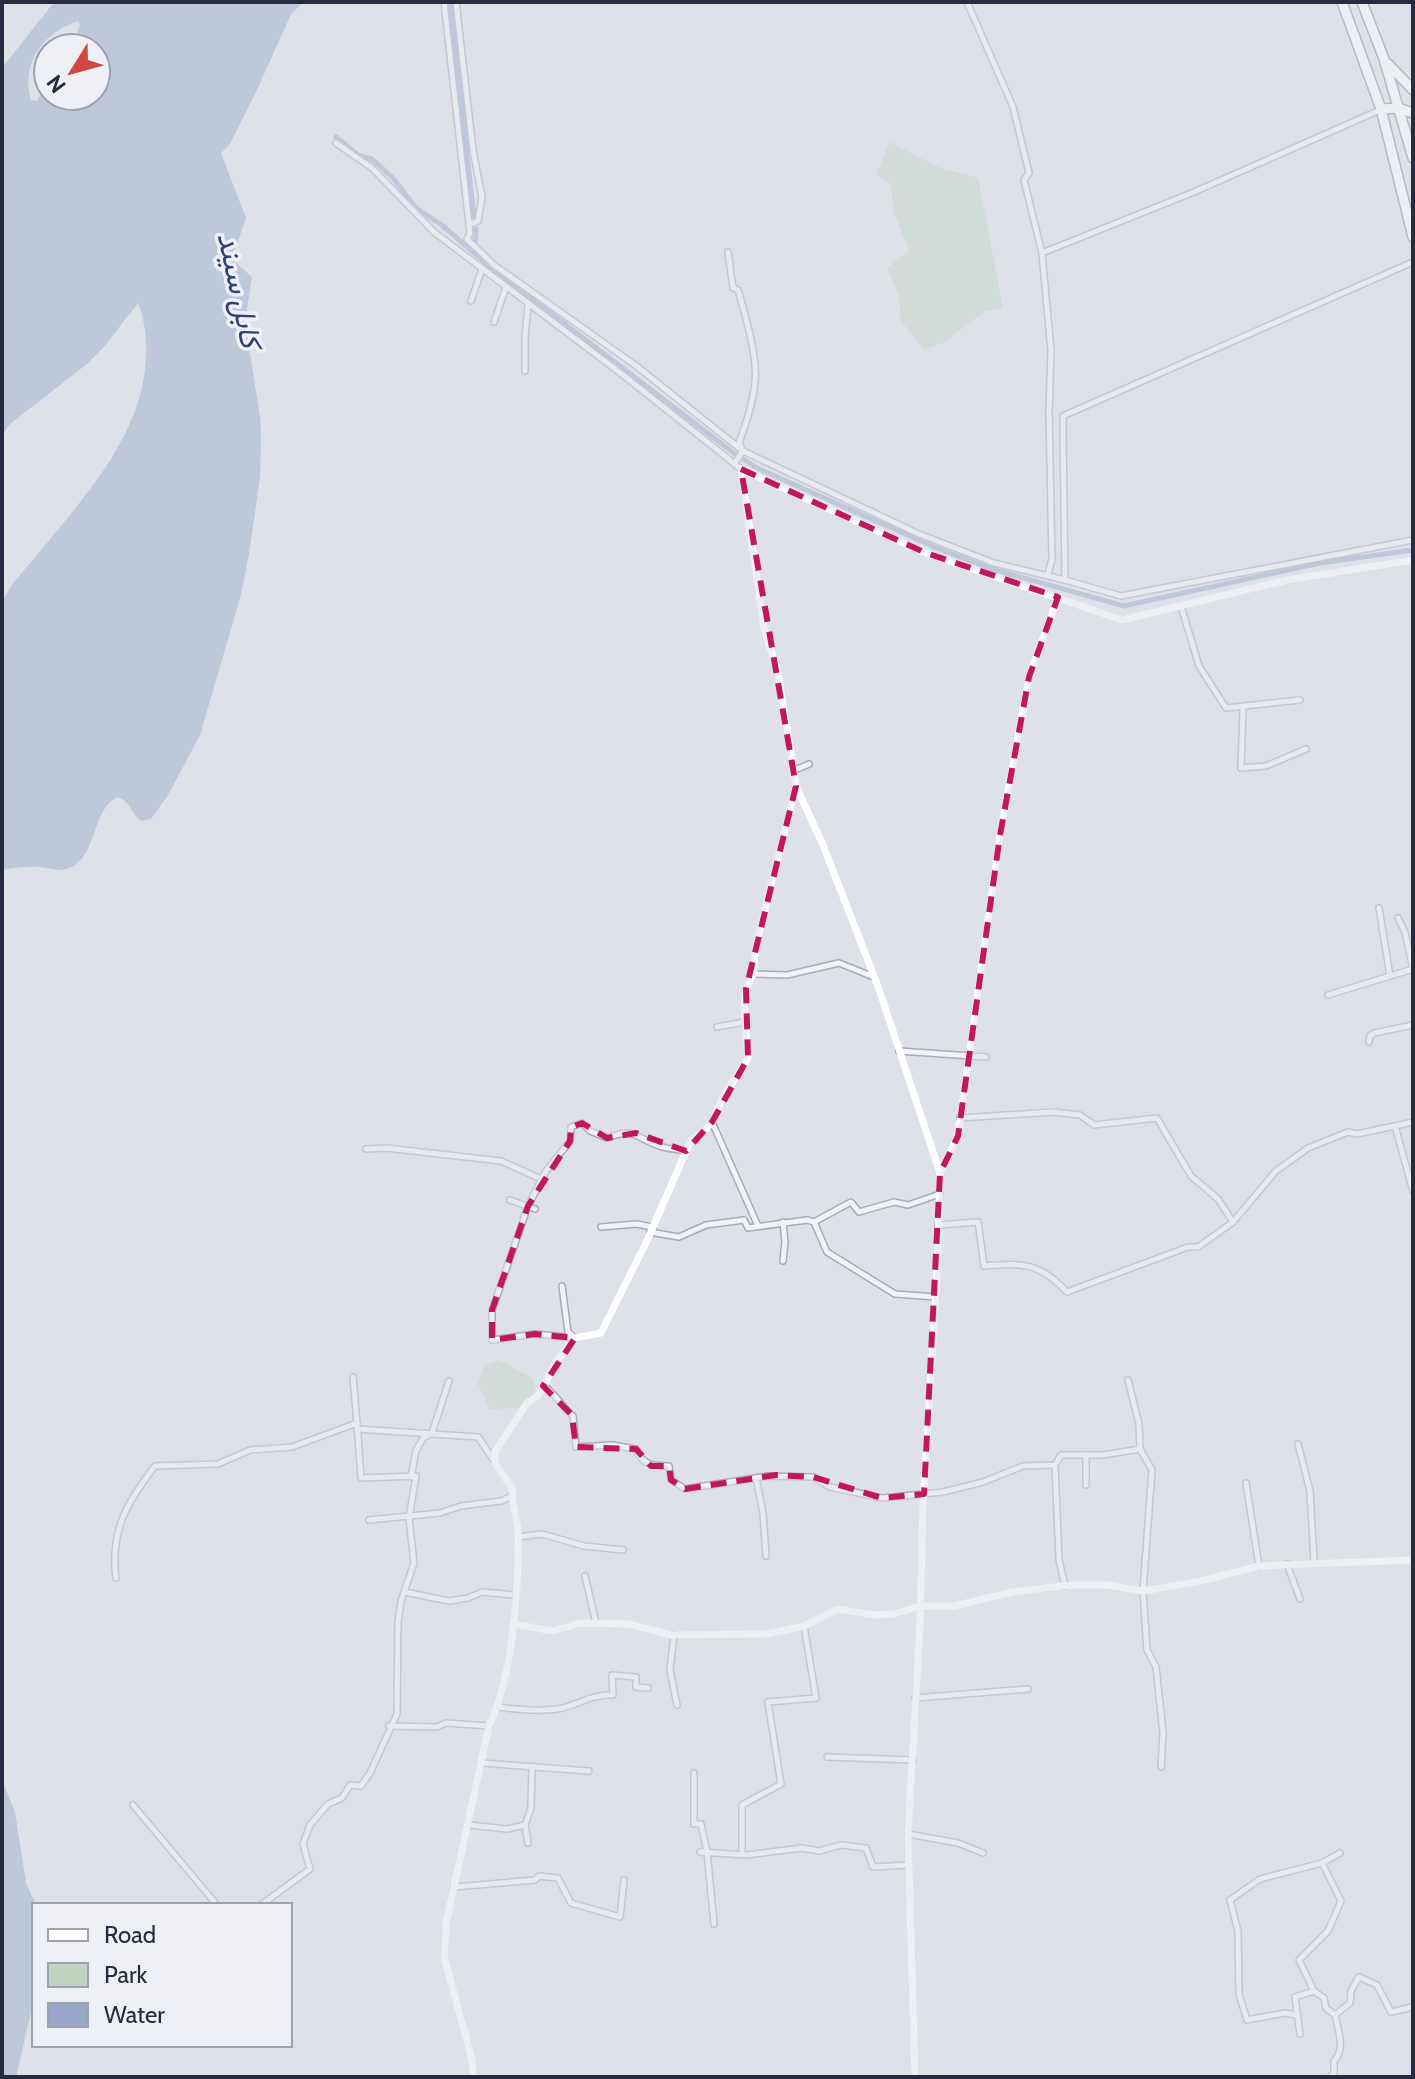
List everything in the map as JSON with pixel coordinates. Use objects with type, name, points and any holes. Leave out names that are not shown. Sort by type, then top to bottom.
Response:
[{"type":"highway","points":[[1342,2],[1381,109],[1413,237]]},
{"type":"highway","points":[[1362,2],[1384,59],[1413,158]]},
{"type":"highway","points":[[1384,59],[1397,77],[1413,90]]},
{"type":"highway","points":[[1381,109],[1398,108],[1413,113]]},
{"type":"street","points":[[444,2],[469,225],[467,239],[494,265],[635,365],[743,451],[919,534],[994,563],[1048,574],[1121,596],[1413,540]]},
{"type":"street","points":[[456,2],[473,150],[482,197],[478,221],[469,225]]},
{"type":"street","points":[[967,2],[1013,107],[1029,173],[1024,180],[1042,253],[1051,351],[1052,559],[1048,574]]},
{"type":"street","points":[[1042,253],[1194,192],[1381,109]]},
{"type":"street","points":[[336,143],[372,168],[434,232],[737,466],[926,553],[1122,620],[1287,580],[1413,560]]},
{"type":"street","points":[[686,1151],[659,1146],[636,1133],[624,1132],[607,1138],[590,1131],[582,1123],[571,1127],[570,1141],[541,1179],[492,1310],[492,1340],[535,1334],[575,1338],[601,1333],[652,1230],[691,1140],[712,1122],[723,1097],[748,1058],[746,989],[753,974],[756,945],[796,786],[778,672],[764,629],[737,466],[743,451],[739,443],[750,413],[756,379],[743,306],[738,290],[733,288],[728,252]]},
{"type":"street","points":[[1065,580],[1063,416],[1413,262]]},
{"type":"street","points":[[471,301],[482,269]]},
{"type":"street","points":[[494,322],[506,287]]},
{"type":"street","points":[[525,371],[528,304]]},
{"type":"street","points":[[940,1173],[958,1136],[1000,835],[1027,691],[1058,597]]},
{"type":"street","points":[[1181,605],[1199,666],[1226,708],[1300,700]]},
{"type":"street","points":[[1243,708],[1241,768],[1266,766],[1306,749]]},
{"type":"street","points":[[795,770],[809,764]]},
{"type":"street","points":[[796,786],[823,845],[874,977],[940,1173],[908,1834],[915,2077]]},
{"type":"street","points":[[1379,908],[1390,976]]},
{"type":"street","points":[[1328,995],[1413,969],[1405,932],[1398,918]]},
{"type":"street","points":[[753,974],[787,975],[839,963],[874,977]]},
{"type":"street","points":[[717,1027],[745,1022]]},
{"type":"street","points":[[1369,1042],[1374,1033],[1413,1025]]},
{"type":"street","points":[[899,1051],[986,1057]]},
{"type":"street","points":[[960,1118],[1053,1112],[1080,1115],[1094,1125],[1157,1118],[1191,1176],[1218,1199],[1233,1222]]},
{"type":"street","points":[[712,1122],[758,1226]]},
{"type":"street","points":[[938,1225],[978,1222],[984,1266],[1027,1263],[1051,1275],[1067,1292],[1188,1247],[1198,1247],[1233,1222],[1276,1171],[1308,1148],[1348,1132],[1357,1134],[1413,1122]]},
{"type":"street","points":[[1395,1126],[1413,1191]]},
{"type":"street","points":[[366,1149],[386,1148],[501,1161],[541,1179]]},
{"type":"street","points":[[601,1227],[636,1224],[679,1237],[706,1225],[744,1220],[748,1228],[783,1222],[814,1222],[851,1202],[859,1212],[894,1202],[908,1205],[941,1193]]},
{"type":"street","points":[[510,1200],[532,1207]]},
{"type":"street","points":[[783,1222],[783,1261]]},
{"type":"street","points":[[814,1222],[827,1252],[895,1294],[936,1297]]},
{"type":"street","points":[[562,1286],[568,1332],[575,1338]]},
{"type":"street","points":[[495,1463],[495,1452],[501,1442],[527,1403],[538,1396],[557,1360],[575,1338]]},
{"type":"street","points":[[264,1903],[310,1869],[303,1844],[310,1825],[328,1804],[342,1798],[350,1785],[361,1786],[397,1714],[398,1623],[401,1601],[414,1563],[409,1518],[416,1476],[361,1478],[353,1377]]},
{"type":"street","points":[[1128,1380],[1139,1424],[1140,1449],[1152,1470],[1143,1591],[1147,1650],[1156,1667],[1163,1733],[1161,1767]]},
{"type":"street","points":[[411,1477],[416,1451],[423,1438],[432,1433],[449,1381]]},
{"type":"street","points":[[543,1386],[553,1392],[560,1405],[573,1416],[576,1447],[612,1445],[636,1449],[640,1459],[651,1466],[669,1466],[671,1480],[685,1489],[756,1478],[813,1477],[830,1487],[882,1498],[924,1494],[983,1482],[1023,1466],[1055,1465]]},
{"type":"street","points":[[116,1578],[115,1543],[122,1520],[131,1496],[155,1466],[218,1464],[250,1450],[292,1447],[357,1426],[423,1435],[478,1437],[513,1490],[518,1537],[513,1624],[498,1707],[489,1726],[447,1919],[444,1956],[472,2060],[473,2077]]},
{"type":"street","points":[[1298,1444],[1310,1491],[1314,1563]]},
{"type":"street","points":[[1065,1586],[1059,1560],[1055,1465],[1061,1455],[1140,1449]]},
{"type":"street","points":[[1086,1455],[1086,1485]]},
{"type":"street","points":[[756,1478],[763,1513],[766,1556]]},
{"type":"street","points":[[1246,1483],[1259,1566]]},
{"type":"street","points":[[369,1520],[440,1513],[512,1496]]},
{"type":"street","points":[[518,1537],[542,1534],[584,1546],[623,1550]]},
{"type":"street","points":[[513,1624],[553,1631],[580,1623],[629,1624],[674,1634],[767,1634],[804,1626],[838,1609],[874,1615],[894,1614],[920,1606],[954,1606],[1012,1592],[1065,1586],[1107,1585],[1143,1591],[1201,1581],[1259,1566],[1413,1560]]},
{"type":"street","points":[[1287,1564],[1300,1599]]},
{"type":"street","points":[[585,1576],[596,1624]]},
{"type":"street","points":[[405,1592],[449,1601],[482,1592],[514,1595]]},
{"type":"street","points":[[742,1853],[742,1805],[781,1784],[768,1702],[816,1698],[804,1626]]},
{"type":"street","points":[[674,1634],[670,1670],[677,1705]]},
{"type":"street","points":[[498,1707],[517,1710],[563,1708],[599,1694],[613,1695],[612,1675],[636,1677],[636,1687],[648,1688]]},
{"type":"street","points":[[915,1698],[1028,1689]]},
{"type":"street","points":[[389,1726],[437,1727],[446,1723],[489,1726]]},
{"type":"street","points":[[827,1757],[913,1760]]},
{"type":"street","points":[[482,1763],[589,1771]]},
{"type":"street","points":[[528,1843],[525,1825],[531,1808],[532,1766]]},
{"type":"street","points":[[694,1773],[694,1824],[701,1824],[714,1924]]},
{"type":"street","points":[[133,1805],[215,1903]]},
{"type":"street","points":[[469,1825],[507,1829],[525,1825]]},
{"type":"street","points":[[908,1834],[958,1843],[983,1853]]},
{"type":"street","points":[[704,1852],[742,1853],[802,1848],[819,1851],[841,1845],[866,1848],[873,1867],[908,1865]]},
{"type":"street","points":[[1297,2015],[1285,2013],[1247,2020],[1238,1984],[1238,1931],[1230,1900],[1260,1879],[1322,1863],[1340,1853]]},
{"type":"street","points":[[1322,1863],[1341,1901],[1328,1931],[1299,1960],[1314,1991],[1324,1998],[1326,2008],[1335,2015],[1340,2044],[1339,2056],[1334,2061],[1334,2074],[1330,2077]]},
{"type":"street","points":[[454,1887],[535,1880],[539,1876],[558,1878],[571,1903],[620,1917],[624,1880]]},
{"type":"street","points":[[1335,2015],[1350,2003],[1351,1991],[1359,1977],[1377,1985],[1391,2012],[1413,2007]]},
{"type":"street","points":[[1300,2034],[1295,1997],[1314,1991]]},
{"type":"highlighted area","points":[[741,469],[926,553],[1058,597],[1029,677],[1000,835],[958,1136],[940,1173],[924,1494],[882,1498],[813,1477],[776,1475],[685,1489],[671,1480],[669,1466],[651,1466],[636,1449],[576,1447],[572,1415],[543,1386],[575,1338],[535,1334],[492,1340],[492,1310],[528,1206],[570,1141],[571,1127],[582,1123],[607,1138],[636,1133],[686,1151],[712,1122],[748,1058],[746,989],[796,786]]},
{"type":"green space","points":[[889,142],[938,167],[978,178],[1003,308],[985,311],[943,343],[924,349],[901,321],[898,293],[887,268],[909,251],[894,212],[890,183],[876,175]]},
{"type":"green space","points":[[499,1360],[533,1378],[536,1391],[521,1408],[490,1409],[478,1384],[484,1365]]},
{"type":"water","name":"کابل سيند","points":[[54,2],[304,2],[291,14],[230,144],[221,153],[246,218],[232,259],[252,277],[245,322],[261,438],[260,478],[241,595],[200,735],[167,797],[151,819],[141,821],[126,801],[117,797],[103,812],[86,853],[79,862],[62,870],[30,867],[2,870],[2,603],[15,581],[97,480],[127,430],[138,403],[144,375],[146,339],[138,303],[87,364],[10,424],[2,435],[2,68]]},
{"type":"water","points":[[2,1780],[15,1812],[26,1883],[35,1903],[32,1903],[32,2008],[16,2077],[2,2077]]},
{"type":"waterway","points":[[450,2],[474,217]]},
{"type":"waterway","points":[[336,137],[358,155],[372,159],[393,178],[416,208],[442,225],[489,266],[735,454],[759,469],[939,549],[992,569],[1124,606],[1320,563],[1413,550]]},
{"type":"waterway","points":[[475,243],[476,229]]}]
